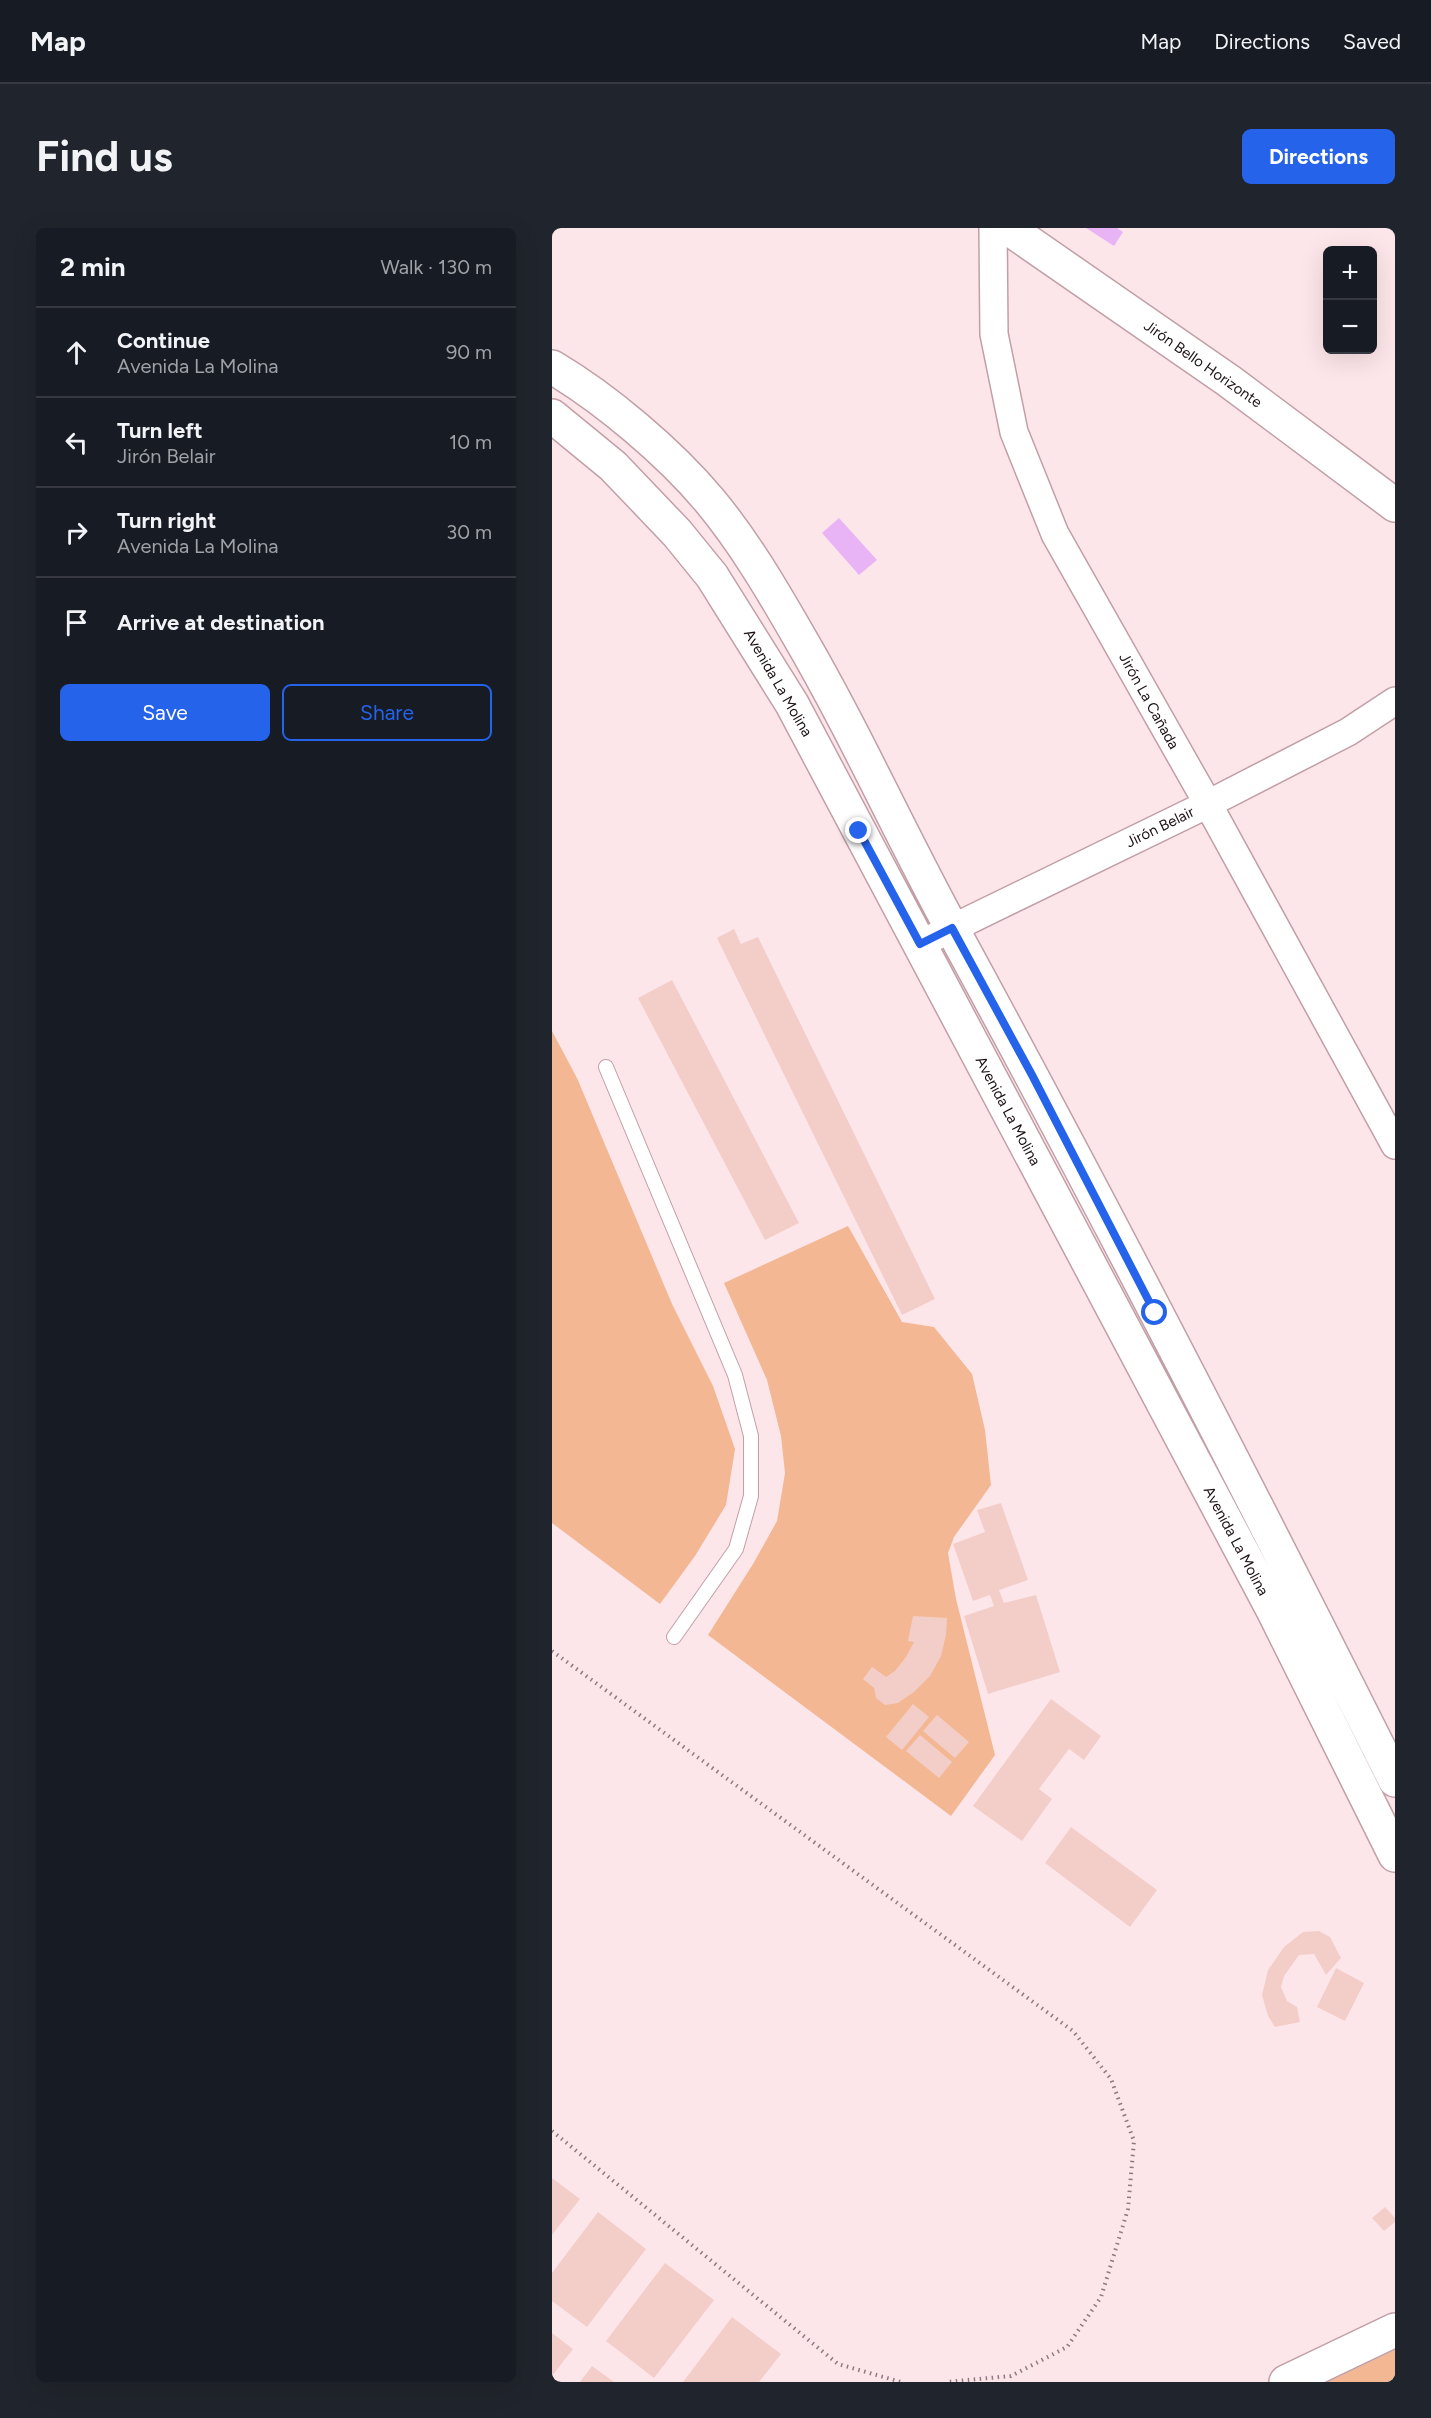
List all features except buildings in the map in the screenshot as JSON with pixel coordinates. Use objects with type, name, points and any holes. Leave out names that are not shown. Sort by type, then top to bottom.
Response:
[{"type":"main road","name":"Jirón Bello Horizonte","points":[[1008,228],[1229,381],[1395,505]]},
{"type":"main road","points":[[552,367],[589,390],[663,453],[709,500],[735,534],[787,613],[1037,1085],[1289,1569],[1395,1780]]},
{"type":"main road","name":"Avenida La Molina","points":[[552,417],[614,466],[677,533],[712,576],[792,704],[1273,1610],[1395,1856]]},
{"type":"main road","points":[[1286,2382],[1395,2330]]},
{"type":"street","name":"Jirón La Cañada","points":[[993,228],[994,334],[1014,432],[1055,534],[1208,804],[1395,1144]]},
{"type":"street","name":"Jirón Belair","points":[[920,944],[1208,804],[1348,732],[1395,701]]},
{"type":"lane","points":[[606,1067],[735,1375],[751,1436],[751,1496],[736,1549],[674,1637]]},
{"type":"path","points":[[552,1651],[1073,2031],[1112,2079],[1134,2141],[1128,2209],[1101,2297],[1067,2346],[1011,2376],[946,2382]]},
{"type":"path","points":[[552,2131],[838,2364],[901,2382]]},
{"type":"shaded area","points":[[1086,228],[1117,228],[1123,232],[1114,246]]},
{"type":"shaded area","points":[[839,518],[877,560],[859,575],[822,533]]},
{"type":"shaded area","points":[[552,1031],[577,1078],[672,1304],[713,1386],[735,1449],[726,1505],[695,1556],[660,1604],[552,1523]]},
{"type":"shaded area","points":[[848,1226],[902,1322],[934,1327],[972,1374],[985,1430],[991,1485],[954,1537],[948,1553],[956,1599],[995,1755],[951,1816],[708,1635],[777,1521],[785,1473],[781,1436],[767,1380],[724,1283]]},
{"type":"shaded area","points":[[1395,2350],[1395,2381],[1327,2382]]},
{"type":"route","points":[[859,831],[920,944],[952,928],[1032,1075],[1155,1313]]}]
